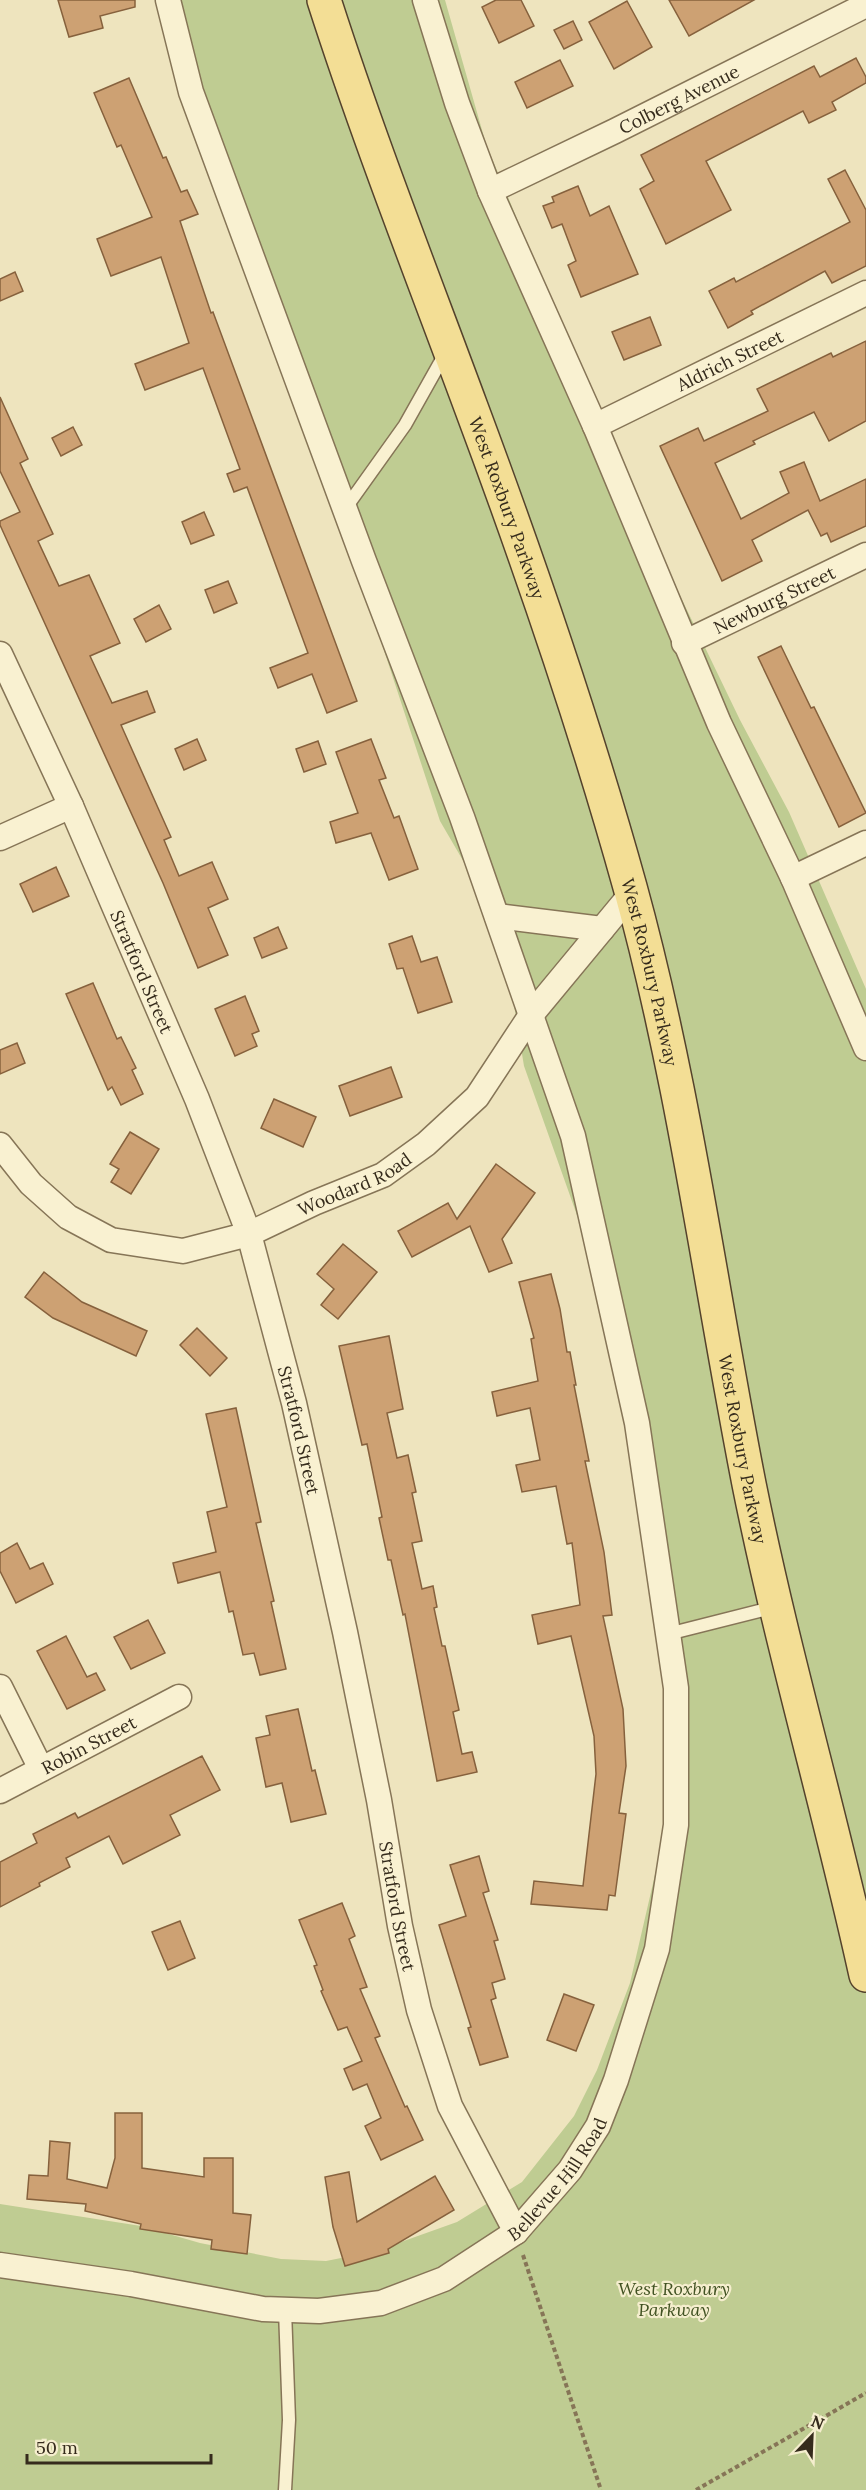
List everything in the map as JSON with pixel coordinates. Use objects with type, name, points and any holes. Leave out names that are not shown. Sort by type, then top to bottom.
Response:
[{"type":"main road","name":"West Roxbury Parkway","points":[[324,0],[368,131],[540,598],[597,772],[632,893],[667,1041],[694,1173],[746,1470],[775,1607],[866,1975]]},
{"type":"street","points":[[168,0],[191,92],[462,817],[531,1014]]},
{"type":"street","points":[[425,0],[457,103],[490,191],[595,426],[719,723],[793,878],[866,1048]]},
{"type":"street","name":"Colberg Avenue","points":[[490,191],[615,132],[866,5]]},
{"type":"street","name":"Aldrich Street","points":[[595,426],[866,293]]},
{"type":"street","name":"Newburg Street","points":[[684,643],[866,555]]},
{"type":"street","name":"Stratford Street","points":[[0,654],[71,806],[196,1099],[249,1234],[294,1403],[345,1632],[379,1800],[400,1926],[419,2010],[450,2106],[516,2232]]},
{"type":"street","points":[[0,838],[71,806]]},
{"type":"street","points":[[793,878],[866,843]]},
{"type":"street","name":"Woodard Road","points":[[0,1145],[31,1184],[68,1217],[111,1240],[183,1251],[249,1234],[314,1203],[383,1175],[426,1144],[477,1097],[531,1014],[632,893]]},
{"type":"street","points":[[497,916],[602,929]]},
{"type":"street","name":"Bellevue Hill Road","points":[[0,2265],[131,2284],[263,2308],[319,2311],[381,2303],[444,2279],[516,2232],[570,2170],[598,2126],[616,2080],[657,1948],[676,1825],[676,1688],[637,1423],[573,1136],[531,1014]]},
{"type":"street","points":[[0,1687],[40,1769]]},
{"type":"street","name":"Robin Street","points":[[0,1791],[179,1697]]},
{"type":"lane","points":[[345,509],[405,425],[448,348]]},
{"type":"lane","points":[[668,1634],[775,1607]]},
{"type":"lane","points":[[285,2310],[289,2420],[285,2490]]},
{"type":"path","points":[[516,2232],[601,2490]]},
{"type":"path","points":[[696,2490],[866,2393]]},
{"type":"green space","name":"West Roxbury Parkway","points":[[164,0],[445,0],[486,144],[632,496],[740,720],[789,812],[866,989],[866,2490],[0,2490],[0,2204],[141,2226],[200,2243],[281,2259],[326,2261],[387,2247],[457,2222],[522,2182],[574,2116],[597,2070],[630,1983],[660,1853],[669,1790],[671,1617],[584,1235],[524,1066],[501,926],[440,821],[355,562]]},
{"type":"building","points":[[58,0],[135,0],[135,7],[100,16],[103,28],[69,37]]},
{"type":"building","points":[[496,0],[521,0],[534,26],[499,43],[482,7]]},
{"type":"building","points":[[669,0],[754,0],[689,36]]},
{"type":"building","points":[[627,1],[652,47],[614,69],[589,22]]},
{"type":"building","points":[[573,21],[582,40],[564,49],[554,30]]},
{"type":"building","points":[[856,58],[866,77],[866,83],[832,102],[836,110],[809,123],[803,111],[706,161],[731,210],[666,244],[640,189],[654,181],[641,155],[814,66],[820,77]]},
{"type":"building","points":[[560,60],[573,86],[527,108],[515,82]]},
{"type":"building","points":[[129,78],[163,158],[166,157],[181,192],[187,190],[198,214],[180,221],[211,313],[213,312],[357,701],[327,713],[312,674],[278,688],[270,668],[308,653],[247,487],[234,492],[227,474],[240,469],[203,368],[145,390],[135,364],[189,343],[161,257],[111,276],[97,239],[152,217],[121,145],[117,147],[94,93]]},
{"type":"building","points":[[845,170],[866,210],[866,266],[832,283],[825,271],[751,311],[753,314],[728,328],[709,291],[734,278],[736,282],[850,222],[828,179]]},
{"type":"building","points":[[578,186],[590,216],[609,206],[638,274],[581,297],[568,265],[576,261],[562,224],[552,228],[543,206],[554,202],[552,197]]},
{"type":"building","points":[[15,272],[23,291],[0,301],[0,279]]},
{"type":"building","points":[[650,317],[661,345],[624,360],[612,332]]},
{"type":"building","points":[[866,341],[866,421],[829,441],[814,412],[753,441],[755,444],[715,463],[741,519],[789,493],[780,472],[804,462],[820,501],[866,479],[866,526],[831,542],[827,533],[821,536],[808,510],[752,540],[762,561],[722,581],[660,446],[698,428],[704,441],[768,411],[757,389],[831,353],[833,357]]},
{"type":"building","points":[[0,397],[28,459],[20,463],[53,534],[38,541],[59,586],[89,575],[120,643],[90,656],[112,703],[147,691],[155,712],[121,725],[171,837],[164,840],[179,876],[212,862],[228,899],[208,908],[228,955],[198,968],[163,883],[0,525],[0,521],[20,512],[0,471]]},
{"type":"building","points":[[73,427],[82,445],[61,456],[52,438]]},
{"type":"building","points":[[204,512],[214,535],[191,544],[182,522]]},
{"type":"building","points":[[228,581],[237,603],[214,613],[205,590]]},
{"type":"building","points":[[159,605],[171,629],[146,642],[134,619]]},
{"type":"building","points":[[781,646],[866,813],[839,827],[758,657]]},
{"type":"building","points":[[197,739],[206,760],[184,770],[175,749]]},
{"type":"building","points":[[371,739],[386,778],[379,780],[394,818],[399,816],[418,869],[389,880],[371,833],[336,843],[330,822],[358,813],[336,752]]},
{"type":"building","points":[[318,741],[326,764],[304,772],[296,749]]},
{"type":"building","points":[[56,867],[69,896],[33,912],[20,884]]},
{"type":"building","points":[[278,927],[287,948],[262,958],[254,938]]},
{"type":"building","points":[[412,936],[421,962],[437,957],[452,1002],[418,1013],[403,968],[397,969],[389,944]]},
{"type":"building","points":[[93,983],[117,1039],[121,1037],[136,1068],[132,1070],[143,1094],[121,1105],[112,1087],[108,1090],[66,994]]},
{"type":"building","points":[[245,996],[259,1031],[252,1034],[257,1046],[235,1056],[215,1009]]},
{"type":"building","points":[[17,1043],[25,1063],[0,1074],[0,1050]]},
{"type":"building","points":[[391,1067],[402,1097],[350,1116],[339,1086]]},
{"type":"building","points":[[274,1099],[316,1117],[303,1147],[261,1128]]},
{"type":"building","points":[[130,1132],[159,1149],[131,1194],[111,1182],[119,1169],[110,1164]]},
{"type":"building","points":[[496,1164],[535,1193],[502,1239],[512,1263],[489,1272],[470,1226],[412,1257],[398,1231],[448,1203],[457,1219]]},
{"type":"building","points":[[343,1244],[377,1272],[338,1319],[321,1305],[334,1289],[317,1274]]},
{"type":"building","points":[[44,1272],[82,1302],[147,1331],[136,1356],[53,1318],[25,1297]]},
{"type":"building","points":[[551,1274],[567,1352],[570,1352],[589,1461],[585,1461],[604,1552],[612,1615],[603,1616],[623,1709],[626,1766],[619,1813],[626,1814],[615,1896],[609,1895],[607,1910],[531,1904],[534,1881],[583,1886],[596,1774],[594,1736],[571,1636],[538,1644],[532,1615],[580,1605],[572,1543],[567,1544],[556,1486],[522,1492],[516,1465],[540,1460],[530,1408],[497,1416],[492,1392],[538,1381],[531,1339],[534,1338],[519,1282]]},
{"type":"building","points":[[197,1328],[227,1358],[210,1376],[180,1345]]},
{"type":"building","points":[[389,1336],[403,1409],[387,1413],[397,1458],[408,1455],[416,1492],[412,1493],[422,1541],[412,1543],[422,1589],[433,1586],[437,1607],[434,1608],[459,1710],[453,1712],[462,1754],[472,1752],[477,1772],[437,1781],[405,1614],[403,1615],[391,1560],[388,1560],[379,1518],[382,1517],[367,1444],[362,1445],[339,1346]]},
{"type":"building","points":[[236,1408],[261,1522],[256,1523],[274,1601],[271,1602],[286,1669],[260,1675],[254,1653],[243,1655],[233,1611],[229,1612],[220,1572],[178,1583],[173,1563],[216,1552],[207,1512],[227,1507],[206,1414]]},
{"type":"building","points":[[17,1543],[30,1569],[43,1563],[53,1584],[16,1603],[0,1571],[0,1553]]},
{"type":"building","points":[[148,1620],[165,1653],[131,1669],[114,1637]]},
{"type":"building","points":[[66,1636],[87,1677],[96,1673],[105,1690],[67,1709],[37,1651]]},
{"type":"building","points":[[298,1709],[312,1771],[315,1770],[326,1814],[291,1822],[282,1783],[266,1787],[256,1738],[270,1735],[266,1716]]},
{"type":"building","points":[[202,1756],[220,1790],[170,1815],[180,1835],[123,1864],[109,1836],[66,1858],[70,1867],[0,1907],[0,1862],[37,1843],[33,1834],[75,1813],[78,1818]]},
{"type":"building","points":[[479,1856],[489,1891],[483,1893],[498,1940],[494,1941],[505,1979],[492,1983],[496,1998],[491,2000],[508,2057],[480,2065],[468,2028],[471,2027],[439,1925],[466,1916],[450,1865]]},
{"type":"building","points":[[342,1903],[355,1936],[349,1939],[367,1987],[360,1989],[380,2036],[375,2038],[405,2107],[407,2106],[423,2140],[381,2160],[365,2126],[381,2118],[367,2084],[353,2090],[344,2069],[362,2061],[347,2027],[338,2030],[321,1991],[323,1990],[314,1966],[317,1965],[299,1920]]},
{"type":"building","points":[[180,1921],[195,1958],[168,1970],[152,1932]]},
{"type":"building","points":[[564,1994],[594,2005],[576,2051],[547,2040]]},
{"type":"building","points":[[115,2113],[142,2113],[142,2168],[204,2177],[204,2158],[233,2158],[233,2213],[251,2215],[247,2254],[211,2249],[212,2240],[140,2229],[141,2224],[85,2211],[86,2204],[27,2199],[29,2175],[48,2176],[50,2141],[70,2143],[67,2179],[107,2188],[115,2158]]},
{"type":"building","points":[[349,2172],[357,2222],[435,2176],[454,2210],[388,2249],[389,2253],[345,2266],[333,2227],[325,2177]]}]
